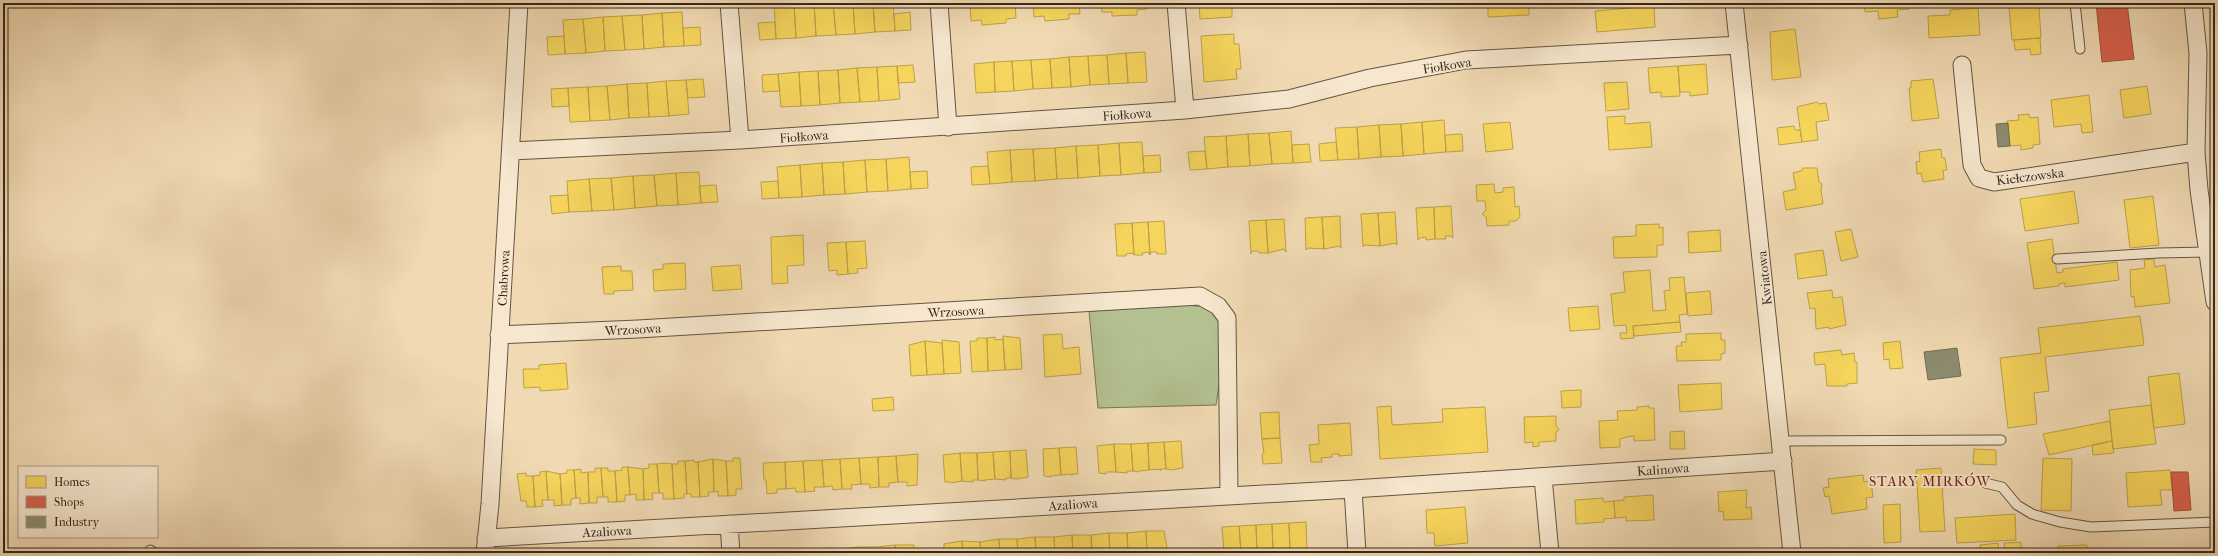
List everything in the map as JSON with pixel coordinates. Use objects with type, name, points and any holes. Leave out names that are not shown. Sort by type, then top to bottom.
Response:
[{"type":"street","name":"Chabrowa","points":[[486,545],[490,504],[519,3]]},
{"type":"street","points":[[729,3],[740,140]]},
{"type":"street","points":[[939,3],[948,127]]},
{"type":"street","points":[[1176,3],[1185,110]]},
{"type":"street","name":"Kwiatowa","points":[[1734,3],[1792,553]]},
{"type":"street","points":[[2193,3],[2198,53],[2196,152],[2215,302]]},
{"type":"street","name":"Fiołkowa","points":[[511,151],[740,140],[1185,110],[1289,98],[1370,78],[1466,60],[1739,45]]},
{"type":"street","name":"Kiełczowska","points":[[1962,65],[1972,165],[1979,178],[1994,182],[2196,152]]},
{"type":"street","name":"Wrzosowa","points":[[500,335],[638,329],[1200,296],[1218,306],[1227,318],[1229,495]]},
{"type":"street","name":"Kalinowa","points":[[1353,489],[1783,461]]},
{"type":"street","points":[[1543,477],[1550,553]]},
{"type":"street","points":[[1353,489],[1358,553]]},
{"type":"street","name":"Azaliowa","points":[[486,545],[729,524],[1353,489]]},
{"type":"street","points":[[729,524],[731,553]]},
{"type":"lane","points":[[2075,3],[2080,49]]},
{"type":"lane","points":[[2057,259],[2158,253],[2208,252]]},
{"type":"lane","points":[[1781,441],[2001,440]]},
{"type":"lane","points":[[1985,483],[2002,487],[2017,505],[2032,514],[2060,522],[2091,527],[2215,522]]},
{"type":"green space","points":[[1186,305],[1207,307],[1221,320],[1224,354],[1216,405],[1098,408],[1089,311]]},
{"type":"building: Homes","points":[[814,3],[833,3],[836,35],[816,36]]},
{"type":"building: Homes","points":[[814,3],[816,36],[796,38],[794,4]]},
{"type":"building: Homes","points":[[833,3],[853,3],[855,34],[836,35]]},
{"type":"building: Homes","points":[[853,3],[873,3],[875,32],[855,34]]},
{"type":"building: Homes","points":[[873,3],[893,3],[895,31],[875,32]]},
{"type":"building: Homes","points":[[970,3],[1015,3],[1016,18],[1006,19],[1006,23],[982,25],[981,20],[971,21]]},
{"type":"building: Homes","points":[[1033,3],[1079,3],[1080,14],[1069,14],[1069,19],[1045,21],[1044,16],[1034,17]]},
{"type":"building: Homes","points":[[1101,3],[1146,3],[1147,9],[1137,10],[1137,15],[1112,16],[1112,12],[1102,12]]},
{"type":"building: Homes","points":[[1199,3],[1236,3],[1237,6],[1232,6],[1232,17],[1200,19]]},
{"type":"building: Homes","points":[[1488,3],[1529,3],[1529,15],[1488,17]]},
{"type":"building: Homes","points":[[1864,3],[1909,3],[1909,9],[1897,10],[1898,17],[1879,19],[1878,11],[1865,12]]},
{"type":"building: Homes","points":[[794,4],[796,38],[776,39],[774,5]]},
{"type":"building: Homes","points":[[1654,6],[1655,27],[1597,32],[1595,11]]},
{"type":"building: Homes","points":[[2039,6],[2041,38],[2012,40],[2009,8]]},
{"type":"building: Homes","points":[[1978,8],[1980,35],[1929,38],[1928,16],[1950,15],[1950,10]]},
{"type":"building: Homes","points":[[682,12],[684,46],[664,47],[662,13]]},
{"type":"building: Homes","points":[[910,12],[911,30],[895,31],[894,14]]},
{"type":"building: Homes","points":[[662,13],[664,47],[644,49],[642,15]]},
{"type":"building: Homes","points":[[642,15],[644,49],[625,50],[622,16]]},
{"type":"building: Homes","points":[[622,16],[625,50],[605,51],[603,17]]},
{"type":"building: Homes","points":[[603,17],[605,51],[586,53],[583,19]]},
{"type":"building: Homes","points":[[583,19],[586,53],[565,54],[563,20]]},
{"type":"building: Homes","points":[[775,22],[776,39],[760,40],[758,23]]},
{"type":"building: Homes","points":[[700,27],[701,45],[684,46],[683,28]]},
{"type":"building: Homes","points":[[1795,29],[1801,77],[1772,80],[1770,32]]},
{"type":"building: Homes","points":[[1234,34],[1234,44],[1239,44],[1241,69],[1236,69],[1237,79],[1204,82],[1201,36]]},
{"type":"building: Homes","points":[[564,36],[565,54],[548,55],[547,37]]},
{"type":"building: Homes","points":[[2040,38],[2041,54],[2031,55],[2030,49],[2015,50],[2014,40]]},
{"type":"building: Homes","points":[[1145,52],[1147,82],[1128,83],[1126,53]]},
{"type":"building: Homes","points":[[1126,53],[1128,83],[1109,84],[1107,55]]},
{"type":"building: Homes","points":[[1107,55],[1109,84],[1090,85],[1088,56]]},
{"type":"building: Homes","points":[[1088,56],[1090,85],[1071,87],[1069,57]]},
{"type":"building: Homes","points":[[1069,57],[1071,87],[1052,88],[1050,59]]},
{"type":"building: Homes","points":[[1050,59],[1052,88],[1033,89],[1031,60]]},
{"type":"building: Homes","points":[[1031,60],[1033,89],[1014,91],[1012,61]]},
{"type":"building: Homes","points":[[1012,61],[1014,91],[995,92],[994,62]]},
{"type":"building: Homes","points":[[994,62],[995,92],[976,93],[974,64]]},
{"type":"building: Homes","points":[[1706,64],[1708,94],[1690,96],[1690,92],[1680,92],[1678,66]]},
{"type":"building: Homes","points":[[913,65],[915,82],[898,83],[897,66]]},
{"type":"building: Homes","points":[[897,66],[900,99],[879,101],[877,67]]},
{"type":"building: Homes","points":[[1678,66],[1680,96],[1661,97],[1661,92],[1650,93],[1648,68]]},
{"type":"building: Homes","points":[[877,67],[879,101],[860,102],[857,68]]},
{"type":"building: Homes","points":[[857,68],[860,102],[840,103],[838,70]]},
{"type":"building: Homes","points":[[838,70],[840,103],[820,105],[818,71]]},
{"type":"building: Homes","points":[[818,71],[820,105],[801,106],[799,72]]},
{"type":"building: Homes","points":[[799,72],[801,106],[781,107],[778,74]]},
{"type":"building: Homes","points":[[778,74],[780,91],[763,92],[762,75]]},
{"type":"building: Homes","points":[[703,79],[705,97],[688,98],[686,80]]},
{"type":"building: Homes","points":[[1933,79],[1939,118],[1912,121],[1909,88],[1911,88],[1911,81]]},
{"type":"building: Homes","points":[[686,80],[689,114],[669,116],[666,81]]},
{"type":"building: Homes","points":[[666,81],[669,116],[649,117],[647,83]]},
{"type":"building: Homes","points":[[1627,82],[1629,109],[1606,111],[1604,83]]},
{"type":"building: Homes","points":[[647,83],[649,117],[629,118],[627,84]]},
{"type":"building: Homes","points":[[627,84],[629,118],[610,120],[607,86]]},
{"type":"building: Homes","points":[[607,86],[610,120],[590,121],[588,87]]},
{"type":"building: Homes","points":[[2147,86],[2151,114],[2124,118],[2120,90]]},
{"type":"building: Homes","points":[[588,87],[590,121],[570,122],[568,88]]},
{"type":"building: Homes","points":[[568,88],[569,106],[552,107],[551,89]]},
{"type":"building: Homes","points":[[2089,95],[2093,132],[2082,133],[2081,124],[2054,127],[2051,100]]},
{"type":"building: Homes","points":[[1817,102],[1819,104],[1826,103],[1829,120],[1816,122],[1818,140],[1802,142],[1797,107]]},
{"type":"building: Homes","points":[[2029,114],[2030,118],[2038,117],[2040,144],[2033,145],[2033,148],[2021,150],[2021,145],[2010,146],[2007,121],[2019,120],[2018,115]]},
{"type":"building: Homes","points":[[1625,116],[1625,124],[1650,122],[1652,147],[1609,150],[1607,117]]},
{"type":"building: Homes","points":[[1444,120],[1446,152],[1424,154],[1422,122]]},
{"type":"building: Homes","points":[[1422,122],[1424,154],[1403,156],[1401,124]]},
{"type":"building: Homes","points":[[1510,122],[1513,149],[1486,152],[1483,124]]},
{"type":"building: Homes","points":[[1401,124],[1403,156],[1381,157],[1379,125]]},
{"type":"building: Homes","points":[[1379,125],[1381,157],[1359,159],[1357,127]]},
{"type":"building: Homes","points":[[1794,126],[1795,130],[1800,130],[1802,142],[1779,145],[1777,128]]},
{"type":"building: Homes","points":[[1357,127],[1359,159],[1338,160],[1335,128]]},
{"type":"building: Homes","points":[[1291,131],[1293,163],[1272,164],[1269,133]]},
{"type":"building: Homes","points":[[1269,133],[1272,164],[1250,166],[1248,134]]},
{"type":"building: Homes","points":[[1248,134],[1250,166],[1228,167],[1226,136]]},
{"type":"building: Homes","points":[[1462,134],[1463,151],[1446,152],[1445,135]]},
{"type":"building: Homes","points":[[1226,136],[1228,167],[1207,169],[1204,137]]},
{"type":"building: Homes","points":[[1142,142],[1144,173],[1121,175],[1119,143]]},
{"type":"building: Homes","points":[[1336,142],[1338,160],[1320,161],[1319,144]]},
{"type":"building: Homes","points":[[1119,143],[1121,175],[1100,176],[1098,145]]},
{"type":"building: Homes","points":[[1309,144],[1311,162],[1293,163],[1292,145]]},
{"type":"building: Homes","points":[[1098,145],[1100,176],[1078,178],[1076,146]]},
{"type":"building: Homes","points":[[1076,146],[1078,178],[1057,179],[1055,148]]},
{"type":"building: Homes","points":[[1055,148],[1057,179],[1035,181],[1033,149]]},
{"type":"building: Homes","points":[[1033,149],[1035,181],[1012,182],[1010,150]]},
{"type":"building: Homes","points":[[1941,149],[1942,158],[1945,158],[1947,170],[1943,170],[1944,179],[1923,182],[1921,173],[1917,174],[1916,162],[1920,161],[1919,152]]},
{"type":"building: Homes","points":[[1010,150],[1012,182],[990,184],[987,152]]},
{"type":"building: Homes","points":[[1205,151],[1207,169],[1190,170],[1188,152]]},
{"type":"building: Homes","points":[[1160,155],[1161,172],[1144,173],[1143,156]]},
{"type":"building: Homes","points":[[909,157],[911,189],[888,191],[886,159]]},
{"type":"building: Homes","points":[[886,159],[888,191],[867,192],[865,160]]},
{"type":"building: Homes","points":[[865,160],[867,192],[845,194],[843,162]]},
{"type":"building: Homes","points":[[843,162],[845,194],[824,195],[822,163]]},
{"type":"building: Homes","points":[[822,163],[824,195],[802,197],[800,165]]},
{"type":"building: Homes","points":[[800,165],[802,197],[779,198],[777,167]]},
{"type":"building: Homes","points":[[988,166],[990,184],[972,185],[971,167]]},
{"type":"building: Homes","points":[[1803,168],[1817,168],[1819,182],[1822,184],[1821,190],[1823,204],[1786,210],[1783,192],[1796,189],[1793,173],[1801,171]]},
{"type":"building: Homes","points":[[927,171],[928,188],[911,189],[910,172]]},
{"type":"building: Homes","points":[[699,172],[701,203],[678,205],[676,173]]},
{"type":"building: Homes","points":[[676,173],[678,205],[657,206],[654,175]]},
{"type":"building: Homes","points":[[654,175],[657,206],[635,208],[633,176]]},
{"type":"building: Homes","points":[[633,176],[635,208],[614,210],[611,178]]},
{"type":"building: Homes","points":[[611,178],[614,210],[592,211],[589,179]]},
{"type":"building: Homes","points":[[589,179],[592,211],[569,212],[567,181]]},
{"type":"building: Homes","points":[[778,181],[779,198],[762,199],[761,182]]},
{"type":"building: Homes","points":[[1494,184],[1495,193],[1503,192],[1503,188],[1514,187],[1515,207],[1519,206],[1520,217],[1516,221],[1509,221],[1509,225],[1487,226],[1486,217],[1482,214],[1486,210],[1485,201],[1477,201],[1476,185]]},
{"type":"building: Homes","points":[[716,185],[718,202],[701,203],[699,186]]},
{"type":"building: Homes","points":[[2074,191],[2079,223],[2025,231],[2020,199]]},
{"type":"building: Homes","points":[[568,195],[569,212],[552,214],[550,196]]},
{"type":"building: Homes","points":[[2153,196],[2159,245],[2130,248],[2124,200]]},
{"type":"building: Homes","points":[[1451,206],[1453,238],[1451,236],[1445,236],[1446,239],[1435,239],[1434,207]]},
{"type":"building: Homes","points":[[1434,207],[1435,239],[1426,240],[1426,237],[1418,240],[1416,208]]},
{"type":"building: Homes","points":[[1395,212],[1397,245],[1396,243],[1380,246],[1378,213]]},
{"type":"building: Homes","points":[[1378,213],[1380,246],[1364,245],[1363,247],[1361,214]]},
{"type":"building: Homes","points":[[1340,216],[1341,248],[1340,246],[1324,249],[1322,217]]},
{"type":"building: Homes","points":[[1322,217],[1324,249],[1308,248],[1306,250],[1305,218]]},
{"type":"building: Homes","points":[[1284,219],[1286,252],[1284,249],[1268,253],[1266,220]]},
{"type":"building: Homes","points":[[1266,220],[1268,253],[1252,251],[1251,254],[1249,221]]},
{"type":"building: Homes","points":[[1164,221],[1166,254],[1151,252],[1150,255],[1148,222]]},
{"type":"building: Homes","points":[[1148,222],[1150,255],[1148,252],[1142,253],[1143,255],[1134,255],[1132,223]]},
{"type":"building: Homes","points":[[1132,223],[1134,255],[1132,253],[1126,254],[1126,256],[1117,256],[1115,224]]},
{"type":"building: Homes","points":[[1659,224],[1659,228],[1663,227],[1663,245],[1657,245],[1657,257],[1614,258],[1613,237],[1636,236],[1636,225]]},
{"type":"building: Homes","points":[[1851,229],[1858,257],[1841,261],[1835,232]]},
{"type":"building: Homes","points":[[1720,230],[1721,251],[1689,253],[1688,232]]},
{"type":"building: Homes","points":[[803,235],[804,265],[787,266],[788,283],[772,284],[771,237]]},
{"type":"building: Homes","points":[[2052,239],[2057,273],[2063,272],[2063,269],[2117,262],[2119,280],[2065,287],[2065,283],[2059,284],[2059,286],[2034,289],[2027,243]]},
{"type":"building: Homes","points":[[865,241],[867,268],[857,269],[858,273],[848,274],[846,242]]},
{"type":"building: Homes","points":[[846,242],[848,274],[837,275],[837,270],[829,271],[827,243]]},
{"type":"building: Homes","points":[[1823,250],[1827,275],[1798,279],[1795,254]]},
{"type":"building: Homes","points":[[2154,259],[2155,267],[2165,265],[2170,303],[2135,307],[2134,296],[2131,297],[2130,270],[2145,268],[2144,260]]},
{"type":"building: Homes","points":[[685,263],[686,289],[654,291],[653,270],[663,269],[663,264]]},
{"type":"building: Homes","points":[[740,265],[742,289],[713,291],[711,267]]},
{"type":"building: Homes","points":[[621,266],[621,271],[632,271],[633,290],[614,291],[614,294],[604,294],[602,267]]},
{"type":"building: Homes","points":[[1650,270],[1653,311],[1666,310],[1664,291],[1670,290],[1669,278],[1684,277],[1687,314],[1679,315],[1680,322],[1633,326],[1634,338],[1621,339],[1620,333],[1627,333],[1626,325],[1614,326],[1611,294],[1625,292],[1623,272]]},
{"type":"building: Homes","points":[[1832,290],[1833,298],[1842,297],[1846,325],[1829,329],[1829,327],[1816,329],[1815,308],[1810,309],[1807,293]]},
{"type":"building: Homes","points":[[1710,291],[1712,314],[1688,316],[1686,293]]},
{"type":"building: Homes","points":[[1598,306],[1600,329],[1570,331],[1568,308]]},
{"type":"building: Homes","points":[[2140,316],[2144,345],[2045,357],[2049,391],[2034,393],[2037,424],[2008,428],[2000,358],[2041,353],[2038,328]]},
{"type":"building: Homes","points":[[1680,322],[1681,332],[1634,336],[1633,326]]},
{"type":"building: Homes","points":[[1721,333],[1721,340],[1725,340],[1725,353],[1721,354],[1721,360],[1677,361],[1676,346],[1682,346],[1681,342],[1686,342],[1686,334]]},
{"type":"building: Homes","points":[[1062,334],[1063,349],[1079,347],[1081,374],[1045,377],[1043,335]]},
{"type":"building: Homes","points":[[1003,336],[1020,338],[1022,369],[1005,370]]},
{"type":"building: Homes","points":[[995,337],[995,340],[1003,339],[1005,370],[988,371],[987,338]]},
{"type":"building: Homes","points":[[977,338],[987,338],[988,371],[972,372],[970,341],[977,341]]},
{"type":"building: Homes","points":[[942,340],[959,342],[961,373],[944,374]]},
{"type":"building: Homes","points":[[925,341],[942,343],[944,374],[927,375]]},
{"type":"building: Homes","points":[[925,341],[927,375],[911,376],[909,345]]},
{"type":"building: Homes","points":[[1900,341],[1903,368],[1890,369],[1889,359],[1884,360],[1883,343]]},
{"type":"building: Homes","points":[[1841,350],[1842,355],[1854,353],[1855,362],[1857,362],[1857,383],[1847,384],[1847,386],[1827,386],[1825,364],[1815,365],[1814,353]]},
{"type":"building: Homes","points":[[566,363],[568,389],[540,391],[540,387],[524,388],[523,369],[539,369],[539,365]]},
{"type":"building: Homes","points":[[2179,373],[2185,424],[2154,428],[2148,377]]},
{"type":"building: Homes","points":[[1721,383],[1722,409],[1680,412],[1678,385]]},
{"type":"building: Homes","points":[[1581,390],[1581,407],[1562,408],[1561,391]]},
{"type":"building: Homes","points":[[893,397],[894,410],[873,411],[872,399]]},
{"type":"building: Homes","points":[[2151,405],[2156,444],[2113,449],[2109,410]]},
{"type":"building: Homes","points":[[1391,406],[1392,425],[1443,422],[1442,409],[1485,407],[1488,452],[1380,459],[1377,407]]},
{"type":"building: Homes","points":[[1649,406],[1649,408],[1654,408],[1655,440],[1634,441],[1634,436],[1627,437],[1620,439],[1620,447],[1600,448],[1599,421],[1618,420],[1617,411],[1637,410],[1637,407]]},
{"type":"building: Homes","points":[[1279,412],[1280,438],[1262,439],[1260,413]]},
{"type":"building: Homes","points":[[1556,416],[1556,425],[1559,430],[1556,432],[1556,441],[1539,442],[1539,446],[1533,447],[1533,442],[1525,443],[1524,417]]},
{"type":"building: Homes","points":[[2110,421],[2112,441],[2049,455],[2043,434]]},
{"type":"building: Homes","points":[[1350,423],[1352,455],[1339,456],[1339,454],[1332,454],[1332,457],[1321,458],[1322,462],[1311,462],[1309,445],[1319,444],[1318,425]]},
{"type":"building: Homes","points":[[1684,431],[1685,449],[1670,449],[1670,432]]},
{"type":"building: Homes","points":[[1280,438],[1282,463],[1263,464],[1262,454],[1264,453],[1262,439]]},
{"type":"building: Homes","points":[[1181,441],[1183,468],[1171,470],[1166,469],[1164,442]]},
{"type":"building: Homes","points":[[2112,441],[2114,453],[2093,455],[2092,445]]},
{"type":"building: Homes","points":[[1164,442],[1166,469],[1160,469],[1161,471],[1159,469],[1149,470],[1148,443]]},
{"type":"building: Homes","points":[[1148,443],[1149,470],[1139,472],[1133,471],[1131,444]]},
{"type":"building: Homes","points":[[1114,444],[1116,472],[1106,472],[1106,474],[1099,473],[1097,446]]},
{"type":"building: Homes","points":[[1114,444],[1131,444],[1133,471],[1127,471],[1127,473],[1116,472]]},
{"type":"building: Homes","points":[[1076,447],[1078,474],[1072,474],[1072,476],[1071,474],[1061,475],[1059,448]]},
{"type":"building: Homes","points":[[1059,448],[1061,475],[1050,476],[1051,477],[1044,476],[1043,449]]},
{"type":"building: Homes","points":[[1974,449],[1996,450],[1996,465],[1973,464]]},
{"type":"building: Homes","points":[[1026,450],[1028,477],[1017,479],[1011,478],[1010,451]]},
{"type":"building: Homes","points":[[1010,451],[1011,478],[1006,478],[1006,480],[995,479],[993,452]]},
{"type":"building: Homes","points":[[993,452],[995,479],[985,481],[978,480],[977,453]]},
{"type":"building: Homes","points":[[960,453],[962,481],[951,483],[945,482],[943,455]]},
{"type":"building: Homes","points":[[960,453],[977,453],[978,480],[973,480],[973,482],[962,481]]},
{"type":"building: Homes","points":[[918,454],[917,485],[907,486],[907,482],[898,482],[896,456]]},
{"type":"building: Homes","points":[[896,456],[898,482],[889,483],[889,487],[879,487],[878,457]]},
{"type":"building: Homes","points":[[878,457],[879,487],[870,488],[870,484],[861,484],[859,458]]},
{"type":"building: Homes","points":[[733,458],[740,458],[742,489],[736,489],[736,495],[728,496],[726,461],[733,461]]},
{"type":"building: Homes","points":[[859,458],[861,484],[851,485],[852,489],[842,489],[840,459]]},
{"type":"building: Homes","points":[[2043,458],[2072,459],[2071,511],[2041,510]]},
{"type":"building: Homes","points":[[713,459],[714,492],[708,492],[709,496],[700,497],[698,462]]},
{"type":"building: Homes","points":[[713,459],[726,461],[728,496],[718,496],[718,491],[714,492]]},
{"type":"building: Homes","points":[[840,459],[842,489],[833,490],[832,486],[824,487],[822,460]]},
{"type":"building: Homes","points":[[694,460],[694,462],[698,462],[700,497],[691,497],[691,494],[687,494],[685,461]]},
{"type":"building: Homes","points":[[822,460],[824,487],[814,487],[815,491],[805,492],[803,461]]},
{"type":"building: Homes","points":[[678,461],[685,461],[687,494],[684,494],[684,498],[674,499],[672,464],[678,464]]},
{"type":"building: Homes","points":[[803,461],[805,492],[796,492],[795,488],[786,489],[785,462]]},
{"type":"building: Homes","points":[[785,462],[786,489],[777,489],[777,493],[767,494],[763,463]]},
{"type":"building: Homes","points":[[649,464],[657,464],[659,493],[652,493],[653,499],[644,500],[643,469],[649,468]]},
{"type":"building: Homes","points":[[657,464],[672,464],[674,499],[663,499],[663,493],[659,493]]},
{"type":"building: Homes","points":[[622,467],[628,467],[630,495],[625,495],[625,501],[617,502],[615,471],[622,470]]},
{"type":"building: Homes","points":[[628,467],[643,469],[644,500],[636,500],[636,494],[630,495]]},
{"type":"building: Homes","points":[[595,468],[601,468],[603,497],[597,497],[597,503],[589,503],[588,472],[595,472]]},
{"type":"building: Homes","points":[[601,468],[608,468],[608,471],[615,471],[617,502],[608,502],[608,497],[603,497]]},
{"type":"building: Homes","points":[[1941,468],[1945,531],[1920,532],[1916,470]]},
{"type":"building: Homes","points":[[581,469],[581,473],[588,472],[589,503],[580,504],[580,498],[576,498],[574,470]]},
{"type":"building: Homes","points":[[567,470],[574,470],[576,498],[571,499],[571,505],[562,505],[560,474],[567,473]]},
{"type":"building: Homes","points":[[2170,470],[2172,490],[2160,490],[2162,505],[2128,507],[2126,473]]},
{"type":"building: Homes","points":[[546,471],[548,500],[542,500],[543,506],[535,507],[533,476],[540,475],[540,472]]},
{"type":"building: Homes","points":[[546,471],[560,474],[562,505],[554,506],[554,500],[548,500]]},
{"type":"building: Homes","points":[[526,473],[526,476],[533,476],[535,507],[527,507],[526,501],[521,501],[517,474]]},
{"type":"building: Homes","points":[[1863,475],[1864,482],[1871,481],[1873,497],[1866,498],[1867,509],[1832,514],[1829,496],[1825,497],[1823,488],[1829,487],[1828,479]]},
{"type":"building: Homes","points":[[1747,490],[1746,508],[1751,507],[1752,519],[1724,520],[1723,511],[1719,512],[1718,492]]},
{"type":"building: Homes","points":[[1653,495],[1654,520],[1626,521],[1626,517],[1615,518],[1614,501],[1624,500],[1624,497]]},
{"type":"building: Homes","points":[[1603,498],[1604,502],[1614,501],[1615,518],[1604,519],[1604,522],[1576,524],[1575,500]]},
{"type":"building: Homes","points":[[1900,504],[1901,542],[1884,543],[1883,505]]},
{"type":"building: Homes","points":[[1465,507],[1468,543],[1435,546],[1434,533],[1427,533],[1426,510]]},
{"type":"building: Homes","points":[[2015,514],[2016,540],[1957,543],[1955,518]]},
{"type":"building: Homes","points":[[1306,522],[1307,550],[1290,551],[1289,523]]},
{"type":"building: Homes","points":[[1289,523],[1290,551],[1273,552],[1272,524]]},
{"type":"building: Homes","points":[[1272,524],[1273,552],[1257,553],[1256,525]]},
{"type":"building: Homes","points":[[1256,525],[1257,553],[1241,553],[1239,526]]},
{"type":"building: Homes","points":[[1239,526],[1241,553],[1224,553],[1222,527]]},
{"type":"building: Homes","points":[[1146,531],[1164,531],[1168,553],[1147,553]]},
{"type":"building: Homes","points":[[1146,531],[1147,553],[1128,553],[1127,533]]},
{"type":"building: Homes","points":[[1109,533],[1127,533],[1128,553],[1110,553]]},
{"type":"building: Homes","points":[[1109,533],[1110,553],[1092,553],[1091,535]]},
{"type":"building: Homes","points":[[1072,535],[1091,535],[1092,553],[1073,553]]},
{"type":"building: Homes","points":[[1072,535],[1073,553],[1055,553],[1054,537]]},
{"type":"building: Homes","points":[[1035,537],[1054,537],[1055,553],[1036,553]]},
{"type":"building: Homes","points":[[1035,537],[1036,553],[1018,553],[1017,539]]},
{"type":"building: Homes","points":[[999,539],[1017,539],[1018,553],[1000,553]]},
{"type":"building: Homes","points":[[999,539],[1000,553],[981,553],[980,542]]},
{"type":"building: Homes","points":[[962,541],[963,553],[944,553],[944,544]]},
{"type":"building: Homes","points":[[962,541],[980,542],[981,553],[963,553]]},
{"type":"building: Homes","points":[[2021,542],[2022,553],[2005,553],[2004,543]]},
{"type":"building: Homes","points":[[1998,543],[1999,553],[1981,553],[1980,545]]},
{"type":"building: Homes","points":[[895,545],[914,545],[914,553],[895,553]]},
{"type":"building: Homes","points":[[895,545],[895,553],[877,553],[876,547]]},
{"type":"building: Homes","points":[[2087,545],[2087,553],[2058,553],[2058,546]]},
{"type":"building: Homes","points":[[858,547],[858,553],[839,553],[839,549]]},
{"type":"building: Homes","points":[[858,547],[876,547],[877,553],[858,553]]},
{"type":"building: Homes","points":[[820,549],[839,549],[839,553],[820,553]]},
{"type":"building: Homes","points":[[820,549],[820,553],[802,553],[802,551]]},
{"type":"building: Homes","points":[[1950,549],[1950,553],[1916,553],[1916,552]]},
{"type":"building: Shops","points":[[2096,3],[2127,3],[2134,59],[2102,62]]},
{"type":"building: Shops","points":[[2171,472],[2188,472],[2191,510],[2174,511]]},
{"type":"building: Industry","points":[[2008,123],[2010,146],[1998,147],[1996,124]]},
{"type":"building: Industry","points":[[1957,348],[1961,376],[1928,380],[1924,352]]},
{"type":"district","name":"STARY MIRKÓW","points":[[1930,481]]}]
